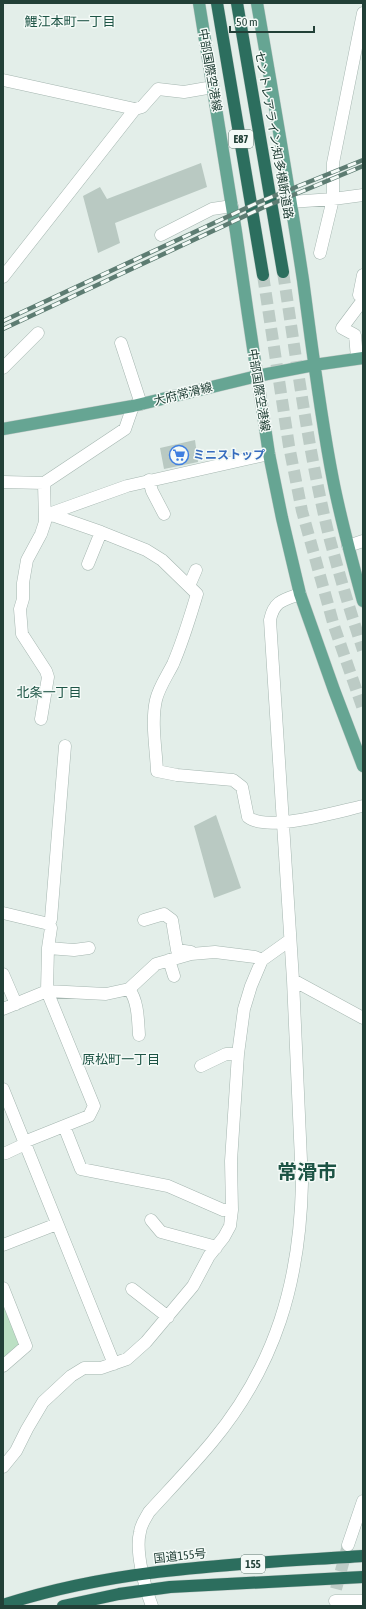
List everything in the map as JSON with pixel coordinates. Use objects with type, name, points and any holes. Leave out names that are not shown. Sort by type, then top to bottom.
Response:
[{"type":"highway","name":"E87","points":[[217,3],[263,275]]},
{"type":"highway","name":"セントレアライン;知多横断道路","points":[[237,3],[283,272]]},
{"type":"highway","name":"国道155号","points":[[3,1605],[70,1586],[169,1570],[363,1556]]},
{"type":"highway","name":"155","points":[[63,1606],[146,1590],[170,1587],[363,1577]]},
{"type":"main road","name":"中部国際空港線","points":[[199,3],[232,206],[269,454],[282,518],[300,594],[363,766]]},
{"type":"main road","points":[[257,3],[290,202],[333,480],[348,546],[363,601]]},
{"type":"main road","name":"大府常滑線","points":[[3,429],[137,405],[257,376],[360,358]]},
{"type":"street","points":[[320,253],[333,199],[333,163],[363,14]]},
{"type":"street","points":[[3,80],[135,109],[142,107],[158,89],[184,92],[213,87]]},
{"type":"street","points":[[3,277],[135,109]]},
{"type":"street","points":[[290,202],[363,195]]},
{"type":"street","points":[[160,235],[212,209],[232,206]]},
{"type":"street","points":[[360,358],[359,335],[342,328],[363,299],[359,295],[363,275]]},
{"type":"street","points":[[3,368],[38,333]]},
{"type":"street","points":[[3,482],[44,483],[125,429],[137,405],[121,343]]},
{"type":"street","points":[[46,515],[127,486],[269,454]]},
{"type":"street","points":[[150,480],[152,491],[164,514]]},
{"type":"street","points":[[41,719],[48,677],[46,671],[22,634],[20,609],[24,599],[23,583],[27,560],[41,534],[46,515],[44,483]]},
{"type":"street","points":[[46,515],[55,516],[146,550],[162,560],[197,594],[172,664],[156,699],[154,714],[157,771],[177,775],[233,780],[242,787],[248,817],[253,821],[283,822],[303,820],[363,806]]},
{"type":"street","points":[[88,564],[100,532]]},
{"type":"street","points":[[348,546],[363,541]]},
{"type":"street","points":[[189,586],[196,570]]},
{"type":"street","points":[[152,1606],[142,1574],[138,1546],[139,1533],[143,1522],[150,1512],[213,1442],[248,1390],[263,1363],[276,1334],[293,1276],[302,1213],[302,1183],[293,980],[270,620],[272,609],[280,601],[300,594]]},
{"type":"street","points":[[6,1153],[24,1143],[89,1116],[94,1106],[47,991],[48,948],[51,928],[49,924],[52,911],[64,746]]},
{"type":"street","points":[[3,913],[49,924]]},
{"type":"street","points":[[144,920],[164,914],[172,920],[177,950],[190,951],[191,954]]},
{"type":"street","points":[[3,1467],[16,1451],[27,1428],[43,1402],[71,1376],[84,1368],[101,1368],[127,1359],[146,1342],[193,1286],[209,1256],[224,1238],[230,1226],[232,1210],[231,1161],[238,1054],[244,1009],[251,986],[262,960],[290,940]]},
{"type":"street","points":[[48,948],[74,950],[89,948]]},
{"type":"street","points":[[3,1009],[47,991],[106,994],[129,989],[151,965],[191,954],[214,952],[255,957],[262,960]]},
{"type":"street","points":[[169,960],[174,976]]},
{"type":"street","points":[[3,974],[16,1004]]},
{"type":"street","points":[[293,980],[363,1018]]},
{"type":"street","points":[[129,989],[134,996],[139,1035]]},
{"type":"street","points":[[201,1066],[226,1054],[238,1054]]},
{"type":"street","points":[[3,1090],[114,1364]]},
{"type":"street","points":[[64,1126],[81,1169],[168,1186],[223,1210],[232,1210]]},
{"type":"street","points":[[151,1220],[161,1232],[214,1246],[216,1248]]},
{"type":"street","points":[[3,1245],[57,1224]]},
{"type":"street","points":[[3,1288],[26,1346],[3,1366]]},
{"type":"street","points":[[132,1289],[168,1317]]},
{"type":"street","points":[[348,1545],[363,1501]]},
{"type":"street","points":[[336,1599],[363,1601]]},
{"type":"green space","points":[[3,1303],[21,1345],[3,1360]]},
{"type":"building","points":[[201,163],[207,187],[115,223],[120,243],[98,253],[83,196],[100,187],[107,199]]},
{"type":"building","name":"ミニストップ","points":[[195,440],[198,462],[164,469],[160,448]]},
{"type":"building","points":[[216,815],[241,888],[214,898],[194,826]]},
{"type":"tunnel","points":[[283,272],[315,474],[330,540],[363,650]]},
{"type":"tunnel","points":[[263,275],[289,446],[302,511],[334,626],[363,709]]},
{"type":"tunnel","points":[[336,1589],[348,1545]]},
{"type":"railway","points":[[3,321],[259,202],[363,160]]},
{"type":"railway","points":[[3,329],[262,208],[363,166]]},
{"type":"place","name":"ミニストップ","points":[[179,455]]},
{"type":"district","name":"鯉江本町一丁目","points":[[70,21]]},
{"type":"district","name":"北条一丁目","points":[[49,692]]},
{"type":"district","name":"原松町一丁目","points":[[121,1059]]},
{"type":"district","name":"常滑市","points":[[307,1171]]}]
